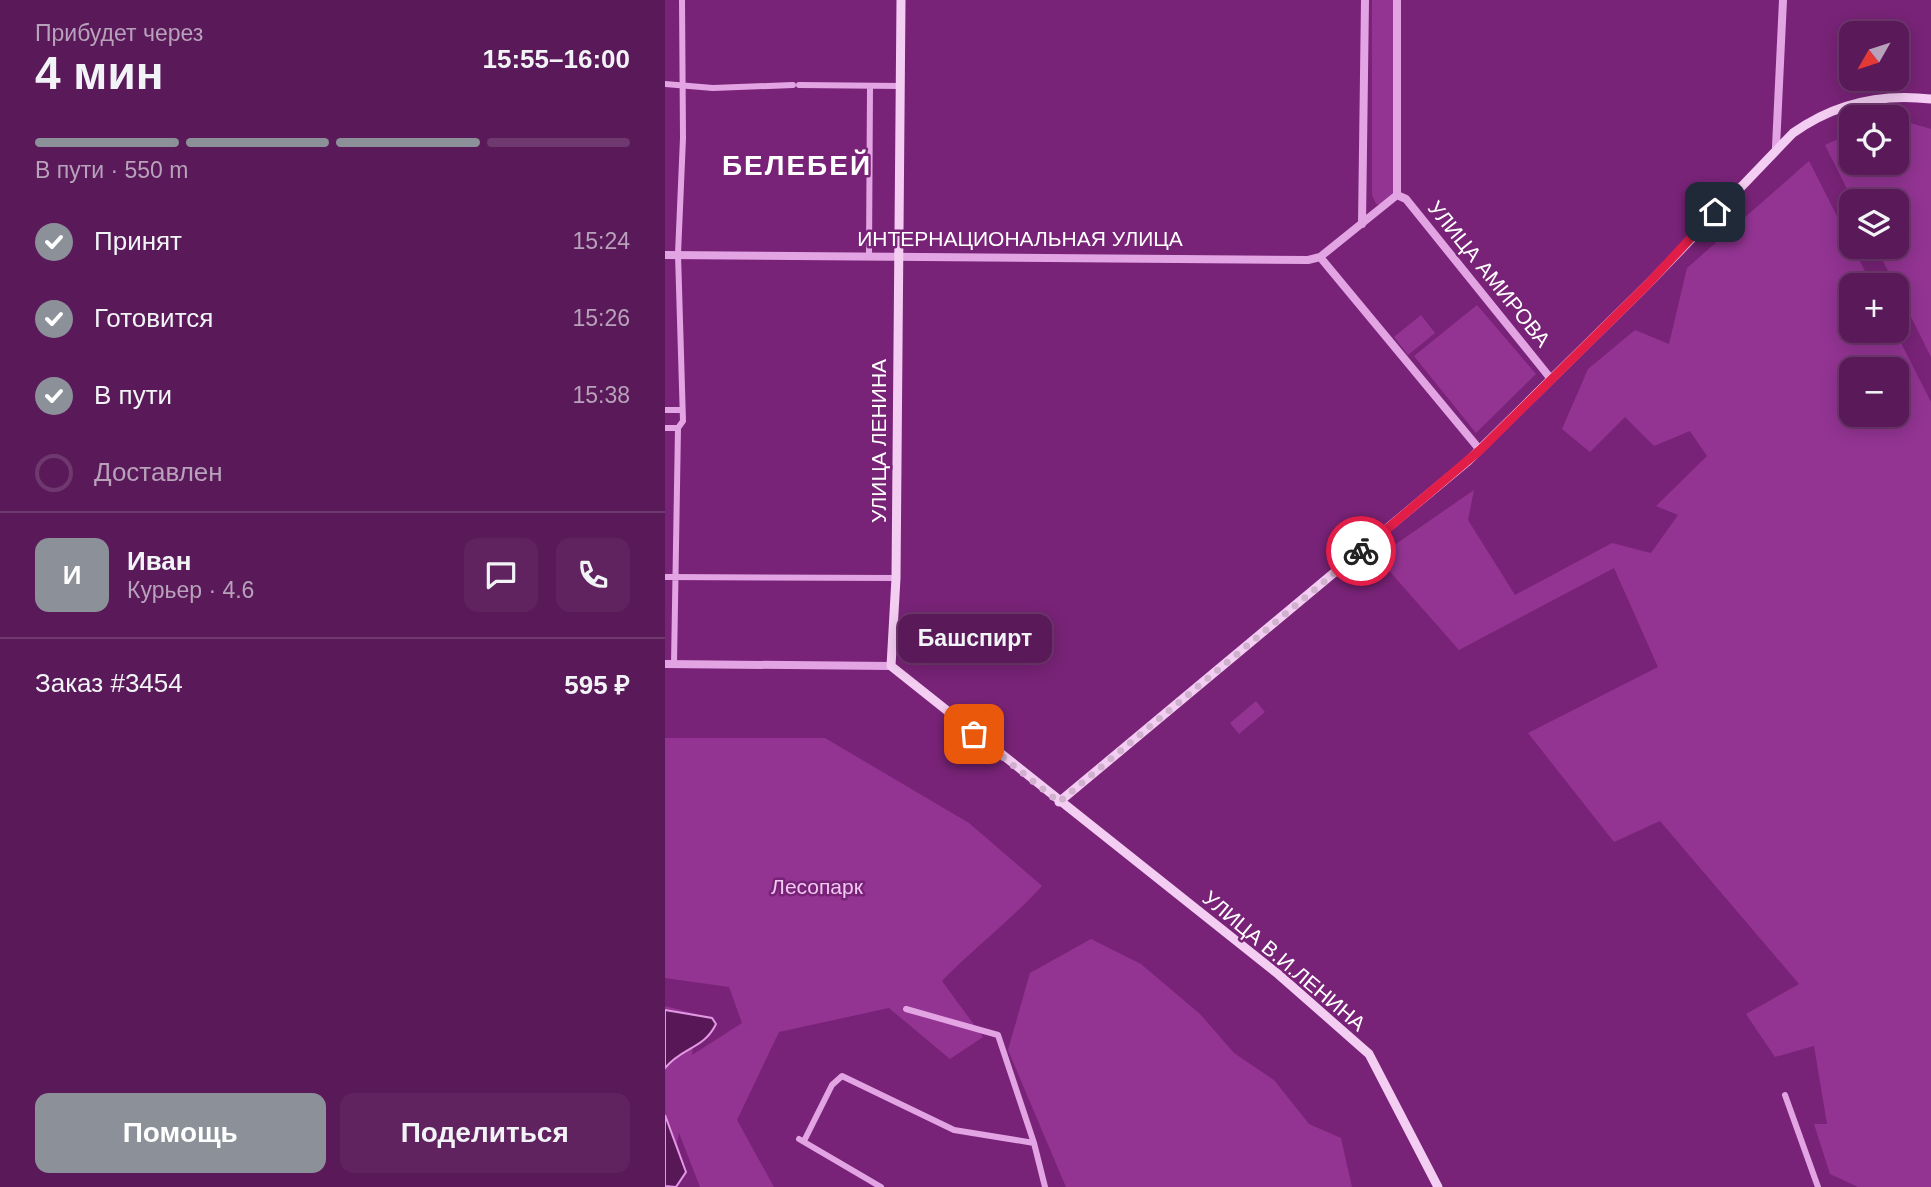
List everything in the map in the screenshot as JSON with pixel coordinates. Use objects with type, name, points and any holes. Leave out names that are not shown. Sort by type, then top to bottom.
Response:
[{"type":"main road","name":"УЛИЦА ЛЕНИНА","points":[[891,666],[895,578],[901,0]]},
{"type":"main road","points":[[891,666],[1059,802],[1480,450],[1648,284],[1776,147],[1812,120],[1856,101],[1881,97],[1931,99]]},
{"type":"main road","name":"УЛИЦА В.И.ЛЕНИНА","points":[[1059,802],[1278,974],[1369,1054],[1439,1187]]},
{"type":"street","points":[[682,0],[678,254],[683,421],[678,428],[676,577],[670,664],[891,666]]},
{"type":"street","points":[[1362,224],[1365,0]]},
{"type":"street","points":[[1397,0],[1397,195],[1320,257],[1480,450]]},
{"type":"street","points":[[1776,147],[1783,0]]},
{"type":"street","points":[[665,84],[713,89],[796,85],[901,86]]},
{"type":"street","points":[[869,256],[870,86]]},
{"type":"street","name":"УЛИЦА АМИРОВА","points":[[1397,195],[1406,199],[1551,379]]},
{"type":"street","name":"ИНТЕРНАЦИОНАЛЬНАЯ УЛИЦА","points":[[665,254],[1308,260],[1320,257]]},
{"type":"street","points":[[665,410],[682,410]]},
{"type":"street","points":[[665,428],[678,428]]},
{"type":"street","points":[[665,577],[895,578]]},
{"type":"street","points":[[906,1009],[998,1035],[1034,1143],[1045,1187]]},
{"type":"street","points":[[881,1187],[801,1140],[831,1084],[842,1076],[954,1130],[1034,1143]]},
{"type":"street","points":[[1785,1095],[1818,1187]]},
{"type":"green space","points":[[1372,0],[1394,0],[1393,196],[1385,205],[1376,204],[1372,195]]},
{"type":"green space","points":[[1909,123],[1931,129],[1931,357],[1909,313],[1909,273],[1889,273],[1882,259],[1909,259],[1909,189],[1847,189],[1840,175],[1909,175]]},
{"type":"green space","points":[[1839,139],[1839,173],[1825,145]]},
{"type":"green space","points":[[1809,161],[1839,220],[1839,259],[1859,259],[1866,273],[1839,273],[1839,343],[1901,343],[1908,357],[1839,357],[1839,427],[1909,427],[1909,359],[1931,402],[1931,1187],[1858,1187],[1830,1174],[1814,1124],[1827,1124],[1814,1046],[1775,1057],[1746,1014],[1799,984],[1660,821],[1614,842],[1528,733],[1658,667],[1614,568],[1459,650],[1377,557],[1474,490],[1468,520],[1515,595],[1612,543],[1651,553],[1678,515],[1656,506],[1707,456],[1690,431],[1654,446],[1625,417],[1590,452],[1562,429],[1588,369],[1635,330],[1669,344],[1687,268]]},
{"type":"green space","points":[[1477,305],[1536,374],[1476,433],[1414,356]]},
{"type":"green space","points":[[1421,315],[1435,333],[1408,355],[1394,337]]},
{"type":"green space","points":[[1256,701],[1265,712],[1239,734],[1230,723]]},
{"type":"green space","name":"Лесопарк","points":[[665,738],[825,738],[969,823],[1042,886],[942,981],[983,1037],[950,1059],[889,1008],[779,1032],[737,1120],[774,1187],[700,1187],[679,1133],[677,1143],[686,1172],[676,1187],[665,1186],[665,1006],[712,1018],[716,1024],[710,1036],[693,1047],[692,1055],[742,1023],[729,987],[665,978]]},
{"type":"green space","points":[[1091,939],[1141,964],[1200,1014],[1234,1053],[1274,1080],[1309,1124],[1341,1138],[1352,1187],[1066,1187],[1008,1050],[1030,973]]},
{"type":"shaded area","points":[[665,1010],[712,1018],[716,1024],[705,1038],[665,1068]]},
{"type":"shaded area","points":[[665,1115],[686,1172],[676,1187],[665,1186]]},
{"type":"way so far","points":[[974,734],[1059,802],[1361,551]]},
{"type":"place","name":"Башспирт","points":[[974,734]]},
{"type":"district","name":"БЕЛЕБЕЙ","points":[[797,165]]},
{"type":"route","points":[[1361,551],[1480,450],[1648,284],[1715,212]]}]
